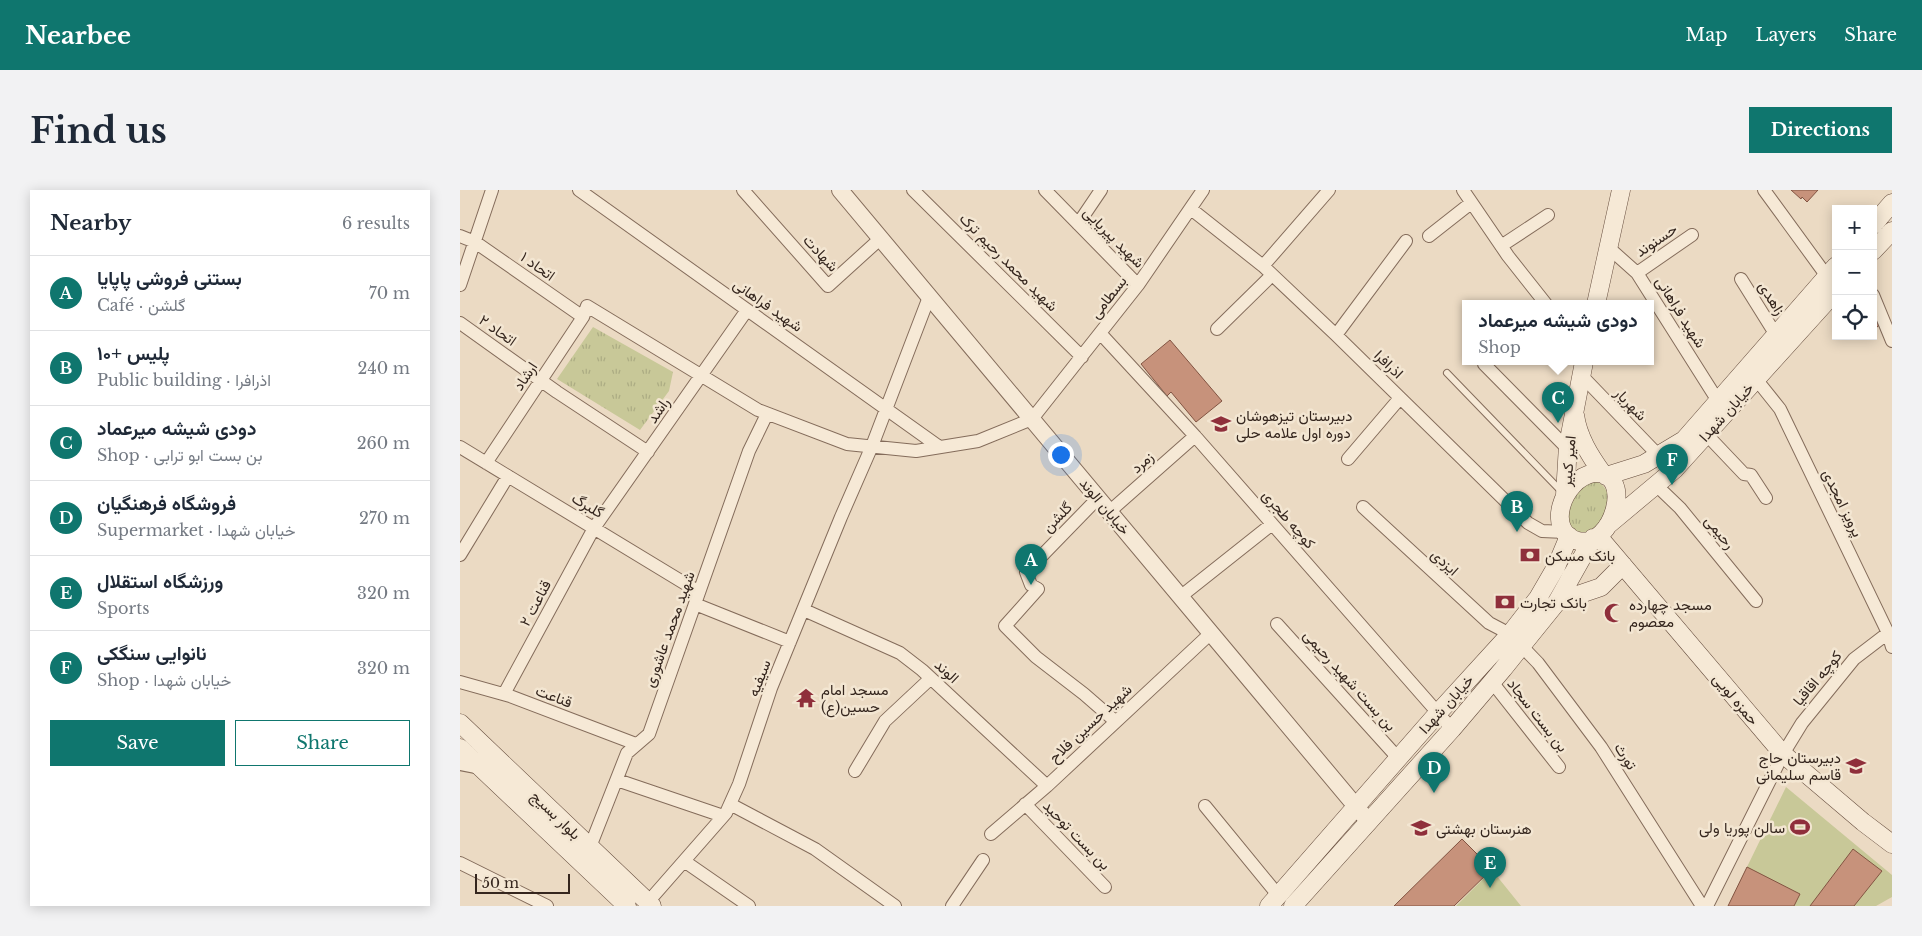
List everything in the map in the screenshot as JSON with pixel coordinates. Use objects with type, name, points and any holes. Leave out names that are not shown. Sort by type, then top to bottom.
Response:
[{"type":"main road","points":[[1597,300],[1621,190]]},
{"type":"main road","points":[[1877,220],[1892,203]]},
{"type":"main road","points":[[1874,250],[1892,231]]},
{"type":"main road","name":"خیابان شهدا","points":[[1605,475],[1633,469],[1684,440],[1831,271]]},
{"type":"main road","name":"خیابان شهدا","points":[[1274,901],[1437,714],[1557,602],[1600,533],[1675,469],[1832,295]]},
{"type":"main road","points":[[1575,410],[1583,368]]},
{"type":"main road","name":"امیر کبیر","points":[[1565,495],[1568,450],[1575,410]]},
{"type":"main road","name":"امیر کبیر","points":[[1575,410],[1579,431],[1586,448],[1605,475]]},
{"type":"main road","points":[[1590,474],[1605,475],[1612,482],[1617,497],[1615,510],[1600,533],[1582,541],[1567,534],[1561,524],[1560,513],[1565,495],[1572,484],[1579,478],[1590,474]]},
{"type":"main road","name":"حمزه لویی","points":[[1600,533],[1623,565],[1783,754],[1892,844]]},
{"type":"main road","name":"خیابان شهدا","points":[[1293,906],[1492,682],[1556,567],[1567,534]]},
{"type":"main road","points":[[1557,602],[1601,587],[1623,565]]},
{"type":"main road","name":"بلوار بسیج","points":[[460,723],[649,905]]},
{"type":"main road","name":"بلوار بسیج","points":[[460,748],[626,906]]},
{"type":"street","points":[[460,285],[492,190]]},
{"type":"street","name":"شهید فراهانی","points":[[579,190],[938,446]]},
{"type":"street","name":"شهادت","points":[[743,190],[828,286],[881,238]]},
{"type":"street","name":"خیابان الوند","points":[[840,190],[1369,822]]},
{"type":"street","name":"شهید محمد رحیم ترک","points":[[913,190],[1082,357]]},
{"type":"street","name":"شهید پیریایی","points":[[1045,190],[1138,285]]},
{"type":"street","points":[[1078,224],[1101,190]]},
{"type":"street","name":"بسطامی","points":[[1032,420],[1138,285],[1203,190]]},
{"type":"street","points":[[1217,329],[1268,271],[1329,190]]},
{"type":"street","points":[[1463,190],[1501,246],[1543,300]]},
{"type":"street","points":[[1764,190],[1831,271]]},
{"type":"street","points":[[1428,236],[1472,203]]},
{"type":"street","name":"اذرافرا","points":[[1191,209],[1268,271],[1528,523],[1542,531],[1567,534]]},
{"type":"street","points":[[1501,246],[1548,215]]},
{"type":"street","name":"حسنوند","points":[[1637,273],[1692,235]]},
{"type":"street","name":"اتحاد ۱","points":[[460,236],[475,242],[585,311],[767,414],[847,444],[916,451],[978,441],[1032,420]]},
{"type":"street","points":[[1336,335],[1406,240]]},
{"type":"street","name":"شهید فراهانی","points":[[1609,248],[1637,273],[1718,401]]},
{"type":"street","name":"زاهدی","points":[[1741,279],[1776,335]]},
{"type":"street","name":"سیفیه","points":[[649,905],[723,816],[730,804],[739,784],[771,688],[872,446],[929,297]]},
{"type":"street","points":[[1877,305],[1892,341]]},
{"type":"street","name":"راشد","points":[[594,528],[747,310]]},
{"type":"street","name":"ارشاد","points":[[486,463],[542,381],[585,311]]},
{"type":"street","name":"اتحاد ۲","points":[[460,323],[648,452]]},
{"type":"street","name":"کوچه طجری","points":[[1100,332],[1195,436],[1452,729]]},
{"type":"street","points":[[1485,365],[1568,450]]},
{"type":"street","name":"شهریار","points":[[1583,368],[1658,455]]},
{"type":"street","name":"پرویز امجدی","points":[[1756,379],[1780,410],[1888,633],[1892,647]]},
{"type":"street","points":[[1348,459],[1400,398]]},
{"type":"street","name":"شهید محمد عاشوری","points":[[590,847],[627,753],[649,734],[749,451],[767,414]]},
{"type":"street","points":[[1706,434],[1744,474],[1751,475],[1766,498]]},
{"type":"street","name":"زمرد","points":[[1109,512],[1195,436]]},
{"type":"street","name":"گلبرگ","points":[[460,447],[594,528],[697,598],[790,642]]},
{"type":"street","points":[[460,555],[508,476]]},
{"type":"street","name":"رحیمی","points":[[1656,486],[1680,508],[1756,601]]},
{"type":"street","name":"گلشن","points":[[1098,498],[1026,572],[1032,585],[1038,589],[1005,626],[1036,657],[1115,721]]},
{"type":"street","name":"ایزدی","points":[[1363,507],[1489,623],[1516,640]]},
{"type":"street","points":[[1180,597],[1272,524]]},
{"type":"street","name":"قناعت ۲","points":[[504,694],[594,528]]},
{"type":"street","name":"الوند","points":[[804,610],[900,653],[931,678],[1047,786]]},
{"type":"street","name":"بن بست شهید رحیمی","points":[[1277,624],[1398,758]]},
{"type":"street","name":"شهید حسین فلاح","points":[[990,834],[1047,786],[1211,633]]},
{"type":"street","name":"کوچه اقاقیا","points":[[1707,906],[1783,754],[1802,723],[1854,659],[1888,633]]},
{"type":"street","name":"تورث","points":[[1516,640],[1538,663],[1601,747],[1702,906]]},
{"type":"street","points":[[855,772],[885,721],[931,678]]},
{"type":"street","name":"قناعت","points":[[460,682],[504,694],[636,744]]},
{"type":"street","name":"بن بست سجاد","points":[[1492,682],[1559,767]]},
{"type":"street","points":[[460,764],[481,768]]},
{"type":"street","points":[[617,780],[723,816]]},
{"type":"street","points":[[730,804],[815,849],[895,906]]},
{"type":"street","name":"بن بست توحید","points":[[1025,804],[1105,887]]},
{"type":"street","points":[[1205,806],[1274,901]]},
{"type":"street","points":[[952,906],[983,860]]},
{"type":"street","points":[[684,861],[749,906]]},
{"type":"street","points":[[460,863],[546,906]]},
{"type":"lane","points":[[1447,373],[1565,495]]},
{"type":"green space","points":[[593,327],[673,372],[669,391],[640,430],[557,379]]},
{"type":"green space","points":[[1594,481],[1605,488],[1608,507],[1600,525],[1582,535],[1570,527],[1570,505],[1575,494],[1580,489]]},
{"type":"green space","name":"سالن پوریا ولی","points":[[1786,787],[1892,875],[1892,897],[1876,906],[1728,906]]},
{"type":"green space","points":[[1492,870],[1521,906],[1456,906]]},
{"type":"building","points":[[1791,190],[1818,190],[1807,202]]},
{"type":"building","points":[[1877,315],[1881,324],[1877,327]]},
{"type":"building","points":[[1170,340],[1222,401],[1196,422],[1171,392],[1167,396],[1141,364]]},
{"type":"building","points":[[1462,839],[1492,869],[1454,906],[1394,906]]},
{"type":"building","points":[[1853,849],[1882,871],[1854,906],[1810,906]]},
{"type":"building","points":[[1747,867],[1800,894],[1794,906],[1728,906]]},
{"type":"place","name":"دودی شیشه میرعماد","points":[[1558,423]]},
{"type":"place","name":"دبیرستان تیزهوشان دوره اول علامه حلی","points":[[1221,424]]},
{"type":"place","name":"نانوایی سنگکی","points":[[1672,485]]},
{"type":"place","name":"پلیس +۱۰","points":[[1517,532]]},
{"type":"place","name":"بانک مسکن","points":[[1530,555]]},
{"type":"place","name":"بستنی فروشی پاپایا","points":[[1031,585]]},
{"type":"place","name":"بانک تجارت","points":[[1505,602]]},
{"type":"place","name":"مسجد چهارده معصوم","points":[[1614,613]]},
{"type":"place","name":"مسجد امام حسین(ع)","points":[[806,698]]},
{"type":"place","name":"دبیرستان حاج قاسم سلیمانی","points":[[1856,766]]},
{"type":"place","name":"فروشگاه فرهنگیان","points":[[1434,793]]},
{"type":"place","name":"سالن پوریا ولی","points":[[1800,827]]},
{"type":"place","name":"هنرستان بهشتی","points":[[1421,828]]},
{"type":"place","name":"ورزشگاه استقلال","points":[[1490,888]]}]
